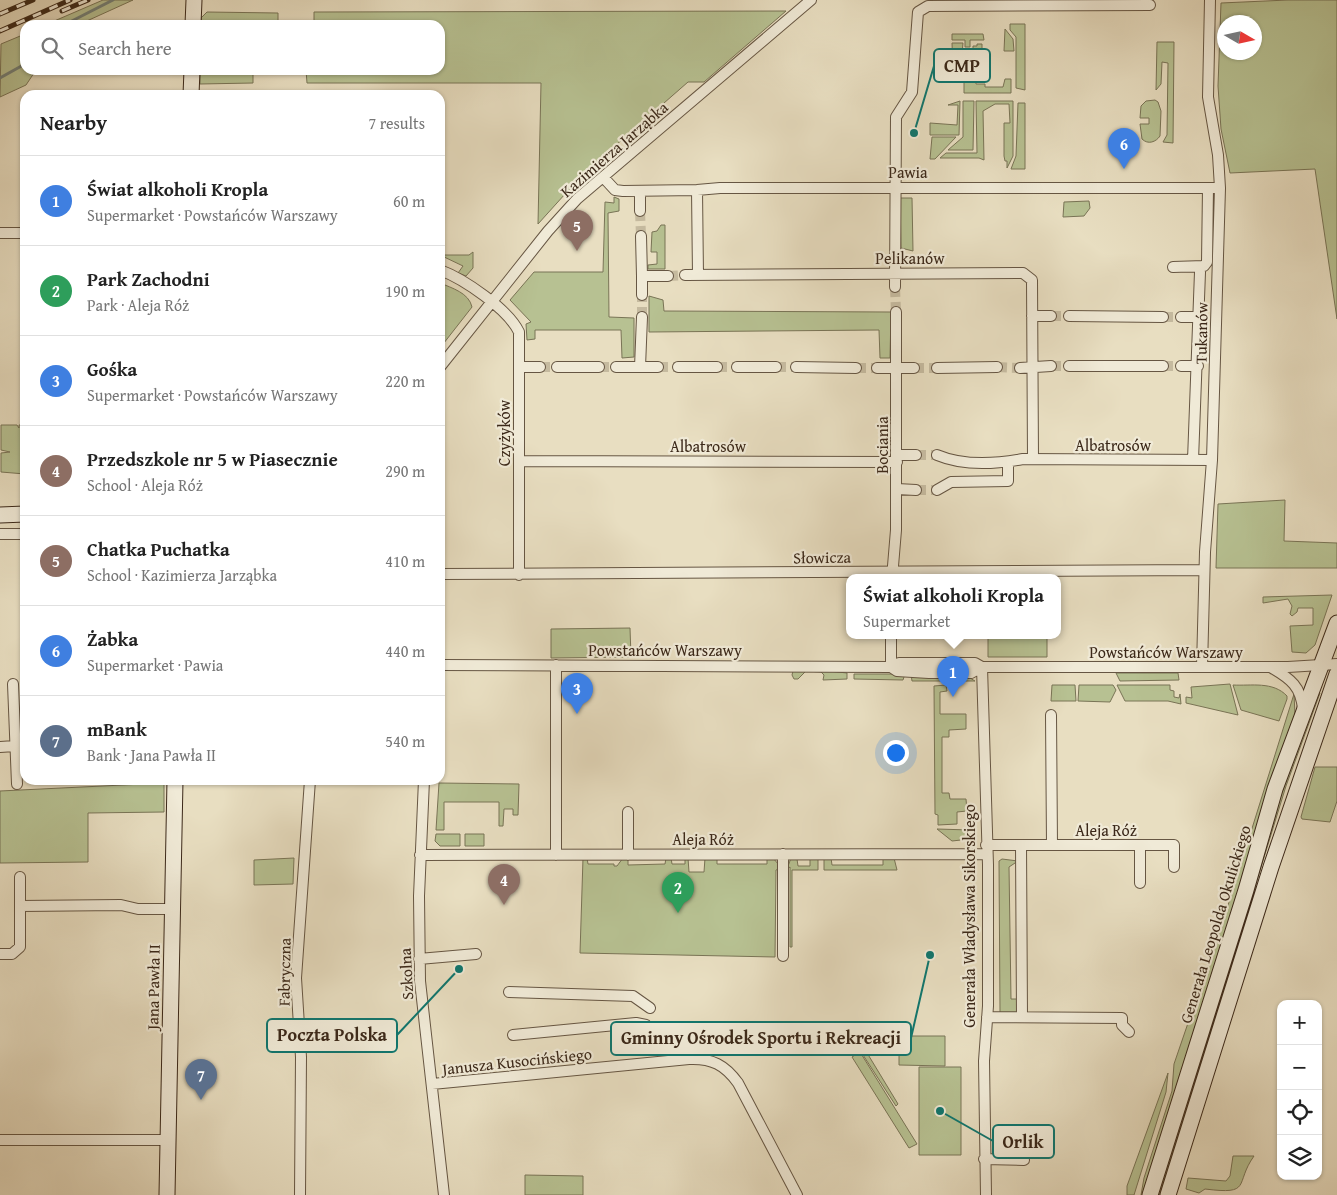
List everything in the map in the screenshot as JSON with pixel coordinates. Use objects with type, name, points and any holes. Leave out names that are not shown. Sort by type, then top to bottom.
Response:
[{"type":"main road","points":[[193,20],[194,0]]},
{"type":"main road","points":[[192,75],[192,90]]},
{"type":"main road","points":[[0,515],[20,514]]},
{"type":"main road","name":"Generała Leopolda Okulickiego","points":[[1150,1195],[1246,890],[1267,815],[1320,665],[1337,623]]},
{"type":"main road","points":[[1168,1195],[1270,867],[1337,674]]},
{"type":"main road","name":"Jana Pawła II","points":[[167,1195],[175,785]]},
{"type":"street","name":"Kazimierza Jarząbka","points":[[445,361],[559,219],[603,177],[811,0]]},
{"type":"street","name":"Tukanów","points":[[1202,667],[1204,570],[1212,460],[1220,188],[1218,155],[1208,97],[1210,0]]},
{"type":"street","points":[[895,287],[896,117],[912,92],[918,12],[921,8],[928,6],[1150,5]]},
{"type":"street","name":"Pawia","points":[[603,177],[614,190],[640,191],[720,188],[896,187],[1220,188]]},
{"type":"street","points":[[1173,267],[1204,266],[1207,262],[1208,188]]},
{"type":"street","points":[[697,190],[698,275]]},
{"type":"street","points":[[640,191],[640,211]]},
{"type":"street","points":[[0,233],[20,233]]},
{"type":"street","points":[[641,236],[642,295]]},
{"type":"street","name":"Tukanów","points":[[1194,460],[1200,272]]},
{"type":"street","name":"Czyżyków","points":[[445,273],[492,302],[510,318],[519,332],[519,575]]},
{"type":"street","name":"Pelikanów","points":[[685,275],[1023,273],[1032,280],[1033,459]]},
{"type":"street","points":[[642,276],[668,276]]},
{"type":"street","name":"Bociania","points":[[892,574],[897,489],[896,312]]},
{"type":"street","points":[[1032,316],[1051,316]]},
{"type":"street","points":[[1069,316],[1163,317]]},
{"type":"street","points":[[1181,317],[1200,317]]},
{"type":"street","points":[[640,367],[642,318]]},
{"type":"street","points":[[519,366],[540,366]]},
{"type":"street","points":[[1020,368],[1051,366]]},
{"type":"street","points":[[1069,366],[1163,366]]},
{"type":"street","points":[[1181,366],[1198,366]]},
{"type":"street","points":[[557,367],[599,367]]},
{"type":"street","points":[[616,367],[658,367]]},
{"type":"street","points":[[678,367],[717,367]]},
{"type":"street","points":[[737,367],[776,367]]},
{"type":"street","points":[[796,367],[856,368]]},
{"type":"street","points":[[937,368],[997,367]]},
{"type":"street","points":[[877,368],[914,368]]},
{"type":"street","name":"Albatrosów","points":[[520,461],[897,458],[916,455]]},
{"type":"street","name":"Albatrosów","points":[[938,455],[955,462],[1008,462],[1033,459],[1212,460]]},
{"type":"street","points":[[937,490],[951,482],[1008,481],[1008,462]]},
{"type":"street","points":[[897,489],[916,490]]},
{"type":"street","points":[[0,534],[20,534]]},
{"type":"street","name":"Słowicza","points":[[954,574],[1204,570]]},
{"type":"street","name":"Słowicza","points":[[445,574],[846,575]]},
{"type":"street","points":[[891,639],[891,667]]},
{"type":"street","name":"Powstańców Warszawy","points":[[445,665],[891,667],[897,671],[971,673],[982,667],[1271,667],[1337,664]]},
{"type":"street","points":[[556,665],[556,855]]},
{"type":"street","name":"Generała Władysława Sikorskiego","points":[[982,667],[986,850],[988,865],[987,1017],[984,1061],[986,1195]]},
{"type":"street","points":[[1271,667],[1292,680],[1297,686],[1302,696],[1303,712]]},
{"type":"street","points":[[13,684],[17,784]]},
{"type":"street","points":[[1051,715],[1052,845]]},
{"type":"street","points":[[0,747],[15,746]]},
{"type":"street","name":"Fabryczna","points":[[300,1195],[301,1067],[296,978],[310,785]]},
{"type":"street","name":"Szkolna","points":[[424,785],[418,907],[419,960],[444,1195]]},
{"type":"street","points":[[628,812],[628,855]]},
{"type":"street","points":[[1021,845],[1022,1017]]},
{"type":"street","name":"Aleja Róż","points":[[420,855],[783,854],[986,850],[1021,845],[1174,845],[1174,867]]},
{"type":"street","points":[[1140,845],[1140,883]]},
{"type":"street","points":[[783,854],[783,956]]},
{"type":"street","points":[[0,954],[14,953],[21,942],[20,877]]},
{"type":"street","points":[[20,906],[121,905],[138,909],[172,909]]},
{"type":"street","points":[[419,960],[476,954]]},
{"type":"street","points":[[509,992],[633,996],[650,1008]]},
{"type":"street","points":[[987,1017],[1122,1018],[1122,1024],[1129,1032]]},
{"type":"street","points":[[513,1035],[636,1023],[646,1025]]},
{"type":"street","name":"Janusza Kusocińskiego","points":[[432,1084],[689,1060],[714,1061],[731,1073],[738,1083],[797,1195]]},
{"type":"street","points":[[0,1140],[169,1140]]},
{"type":"street","points":[[984,1160],[1024,1160]]},
{"type":"green space","points":[[103,0],[133,0],[89,20],[57,20]]},
{"type":"green space","points":[[1337,0],[1337,319],[1315,169],[1230,173],[1221,129],[1218,86],[1219,60],[1262,60],[1262,15],[1221,15],[1221,3]]},
{"type":"green space","points":[[786,11],[704,82],[688,82],[584,173],[538,224],[541,83],[307,83],[306,75],[445,75],[445,20],[314,20],[314,12]]},
{"type":"green space","points":[[207,12],[278,13],[278,20],[201,20]]},
{"type":"green space","points":[[1010,24],[1025,24],[1025,90],[1016,88],[1016,37],[1010,30]]},
{"type":"green space","points":[[1005,29],[1013,39],[1014,51],[1004,51]]},
{"type":"green space","points":[[952,34],[983,34],[984,40],[970,40],[970,47],[965,47],[965,40],[952,40]]},
{"type":"green space","points":[[20,36],[20,75],[33,75],[26,85],[0,97],[1,44]]},
{"type":"green space","points":[[1157,42],[1174,42],[1173,143],[1163,142],[1167,135],[1168,63],[1162,62],[1161,84],[1156,90]]},
{"type":"green space","points":[[952,43],[963,43],[960,74],[953,72]]},
{"type":"green space","points":[[977,44],[982,44],[982,68],[975,68],[977,57],[973,57],[973,46],[977,46]]},
{"type":"green space","points":[[964,69],[975,69],[976,84],[985,84],[985,87],[1003,87],[1005,79],[1011,79],[1011,93],[964,93]]},
{"type":"green space","points":[[200,75],[253,75],[253,83],[200,84]]},
{"type":"green space","points":[[1155,100],[1158,102],[1161,111],[1160,136],[1154,141],[1147,142],[1142,139],[1140,124],[1149,124],[1149,118],[1140,118],[1141,106],[1146,101]]},
{"type":"green space","points":[[960,101],[959,135],[930,135],[930,123],[957,125],[958,105],[948,105]]},
{"type":"green space","points":[[963,101],[974,101],[973,150],[948,150],[963,137]]},
{"type":"green space","points":[[976,101],[1013,101],[1013,156],[1007,168],[1007,161],[1005,161],[1004,156],[1004,123],[1010,123],[1009,104],[995,104],[983,111],[984,160],[979,158],[940,158],[946,153],[977,153]]},
{"type":"green space","points":[[1018,103],[1025,103],[1025,169],[1011,169],[1016,156]]},
{"type":"green space","points":[[932,137],[956,137],[935,159],[930,159]]},
{"type":"green space","points":[[614,197],[619,199],[619,211],[608,213],[609,317],[634,318],[634,357],[622,358],[621,330],[535,330],[535,339],[527,340],[526,324],[531,322],[510,300],[534,272],[603,272],[605,202],[614,203]]},
{"type":"green space","points":[[900,198],[912,198],[913,251],[901,248]]},
{"type":"green space","points":[[1089,201],[1090,208],[1084,216],[1063,217],[1064,202]]},
{"type":"green space","points":[[661,225],[665,225],[665,269],[648,269],[648,265],[657,264],[657,252],[651,252],[652,232],[657,231]]},
{"type":"green space","points":[[473,252],[473,268],[466,276],[458,273],[463,266],[445,257],[445,255],[469,255]]},
{"type":"green space","points":[[445,285],[464,295],[472,307],[445,342]]},
{"type":"green space","points":[[649,296],[663,300],[664,311],[891,312],[890,358],[880,358],[879,330],[649,332]]},
{"type":"green space","points":[[1,425],[17,425],[19,428],[20,425],[20,474],[1,472],[1,453],[10,452],[1,450]]},
{"type":"green space","points":[[1285,500],[1284,541],[1337,543],[1337,568],[1216,568],[1218,504]]},
{"type":"green space","points":[[1332,595],[1315,645],[1306,653],[1292,652],[1290,626],[1313,625],[1313,608],[1298,608],[1297,612],[1292,616],[1290,614],[1292,606],[1288,599],[1263,603],[1263,597]]},
{"type":"green space","points":[[630,628],[631,657],[551,658],[551,629]]},
{"type":"green space","points":[[988,639],[1047,639],[1047,657],[988,657]]},
{"type":"green space","points":[[820,670],[847,673],[847,679],[823,680],[824,675],[821,672],[806,671],[798,679],[794,679],[792,675],[793,671]]},
{"type":"green space","points":[[1116,673],[1178,673],[1179,680],[1120,681]]},
{"type":"green space","points":[[854,674],[905,674],[903,680],[854,679]]},
{"type":"green space","points":[[911,674],[970,678],[975,681],[912,681]]},
{"type":"green space","points":[[1230,684],[1238,715],[1186,703],[1186,697],[1192,698],[1191,687]]},
{"type":"green space","points":[[946,685],[947,691],[940,692],[940,714],[966,714],[966,729],[949,730],[949,737],[942,737],[942,793],[949,793],[950,799],[966,799],[967,811],[957,812],[957,824],[938,825],[938,815],[935,814],[934,686]]},
{"type":"green space","points":[[1052,685],[1075,685],[1076,701],[1051,701]]},
{"type":"green space","points":[[1079,685],[1113,685],[1116,690],[1110,702],[1078,701]]},
{"type":"green space","points":[[1117,685],[1170,685],[1170,690],[1174,691],[1174,697],[1179,698],[1180,694],[1181,704],[1168,701],[1125,701]]},
{"type":"green space","points":[[1233,685],[1262,685],[1281,691],[1287,696],[1287,699],[1279,721],[1241,710]]},
{"type":"green space","points":[[1316,692],[1320,693],[1286,786],[1160,1195],[1156,1195],[1283,783]]},
{"type":"green space","points":[[1294,694],[1295,715],[1144,1195],[1141,1195],[1144,1178],[1172,1091],[1174,1064],[1224,918]]},
{"type":"green space","points":[[1315,767],[1337,767],[1337,801],[1330,822],[1302,819],[1301,817]]},
{"type":"green space","points":[[445,783],[519,784],[518,815],[513,815],[513,809],[504,809],[503,826],[499,826],[499,802],[444,802],[444,830],[436,830],[439,785],[445,785]]},
{"type":"green space","points":[[164,785],[164,812],[88,813],[88,862],[0,863],[0,791]]},
{"type":"green space","points":[[937,829],[970,830],[970,839],[952,841]]},
{"type":"green space","points":[[436,834],[460,834],[460,846],[440,846],[435,841]]},
{"type":"green space","points":[[465,834],[484,834],[484,846],[465,846]]},
{"type":"green space","points":[[818,857],[818,870],[792,870],[792,947],[790,947],[790,867],[787,869],[791,858],[797,859],[798,866],[810,866],[810,858]]},
{"type":"green space","points":[[883,857],[894,858],[897,870],[824,870],[824,859],[831,858],[832,865],[883,865]]},
{"type":"green space","points":[[294,858],[293,884],[254,885],[254,860]]},
{"type":"green space","points":[[583,858],[587,858],[588,864],[614,864],[614,866],[617,866],[623,858],[628,858],[628,865],[665,864],[666,858],[671,858],[672,864],[685,864],[685,858],[688,858],[689,872],[704,872],[705,858],[717,858],[717,864],[767,864],[767,858],[773,858],[779,865],[779,869],[776,870],[775,957],[580,953]]},
{"type":"green space","points":[[1002,859],[1018,861],[1009,867],[1011,999],[1017,999],[1017,1011],[1015,1013],[1000,1013],[999,861]]},
{"type":"green space","points":[[899,1036],[945,1036],[945,1066],[899,1065]]},
{"type":"green space","points":[[858,1038],[898,1104],[896,1106],[854,1041]]},
{"type":"green space","points":[[860,1052],[917,1144],[909,1148],[852,1057]]},
{"type":"green space","points":[[919,1067],[961,1067],[961,1155],[919,1155]]},
{"type":"green space","points":[[1168,1073],[1166,1092],[1134,1195],[1127,1195],[1127,1186]]},
{"type":"green space","points":[[1233,1156],[1254,1156],[1240,1185],[1236,1189],[1205,1189],[1199,1193],[1186,1189],[1188,1178],[1226,1181],[1230,1176]]},
{"type":"green space","points":[[525,1175],[583,1176],[583,1195],[525,1195]]},
{"type":"waterway","points":[[74,20],[113,0]]},
{"type":"waterway","points":[[0,78],[20,67]]},
{"type":"tunnel","points":[[640,211],[641,236]]},
{"type":"tunnel","points":[[668,276],[685,275]]},
{"type":"tunnel","points":[[895,287],[896,312]]},
{"type":"tunnel","points":[[642,295],[642,317]]},
{"type":"tunnel","points":[[1051,316],[1069,316]]},
{"type":"tunnel","points":[[1163,317],[1181,317]]},
{"type":"tunnel","points":[[1051,366],[1069,366]]},
{"type":"tunnel","points":[[1163,366],[1181,366]]},
{"type":"tunnel","points":[[540,367],[557,367]]},
{"type":"tunnel","points":[[599,367],[616,367]]},
{"type":"tunnel","points":[[658,367],[678,367]]},
{"type":"tunnel","points":[[717,367],[737,367]]},
{"type":"tunnel","points":[[776,367],[796,367]]},
{"type":"tunnel","points":[[997,367],[1020,368]]},
{"type":"tunnel","points":[[856,368],[877,368]]},
{"type":"tunnel","points":[[914,368],[937,368]]},
{"type":"tunnel","points":[[916,455],[937,455]]},
{"type":"tunnel","points":[[916,490],[937,490]]},
{"type":"railway","points":[[0,14],[33,0]]},
{"type":"railway","points":[[25,20],[70,0]]},
{"type":"railway","points":[[62,11],[88,0]]},
{"type":"railway","points":[[0,31],[20,22]]},
{"type":"place","name":"CMP","points":[[914,133]]},
{"type":"place","name":"Żabka","points":[[1124,169]]},
{"type":"place","name":"Chatka Puchatka","points":[[577,251]]},
{"type":"place","name":"Świat alkoholi Kropla","points":[[953,697]]},
{"type":"place","name":"Gośka","points":[[577,714]]},
{"type":"place","name":"Przedszkole nr 5 w Piasecznie","points":[[504,905]]},
{"type":"place","name":"Park Zachodni","points":[[678,913]]},
{"type":"place","name":"Gminny Ośrodek Sportu i Rekreacji","points":[[930,955]]},
{"type":"place","name":"Poczta Polska","points":[[459,969]]},
{"type":"place","name":"mBank","points":[[201,1100]]},
{"type":"place","name":"Orlik","points":[[940,1111]]}]
